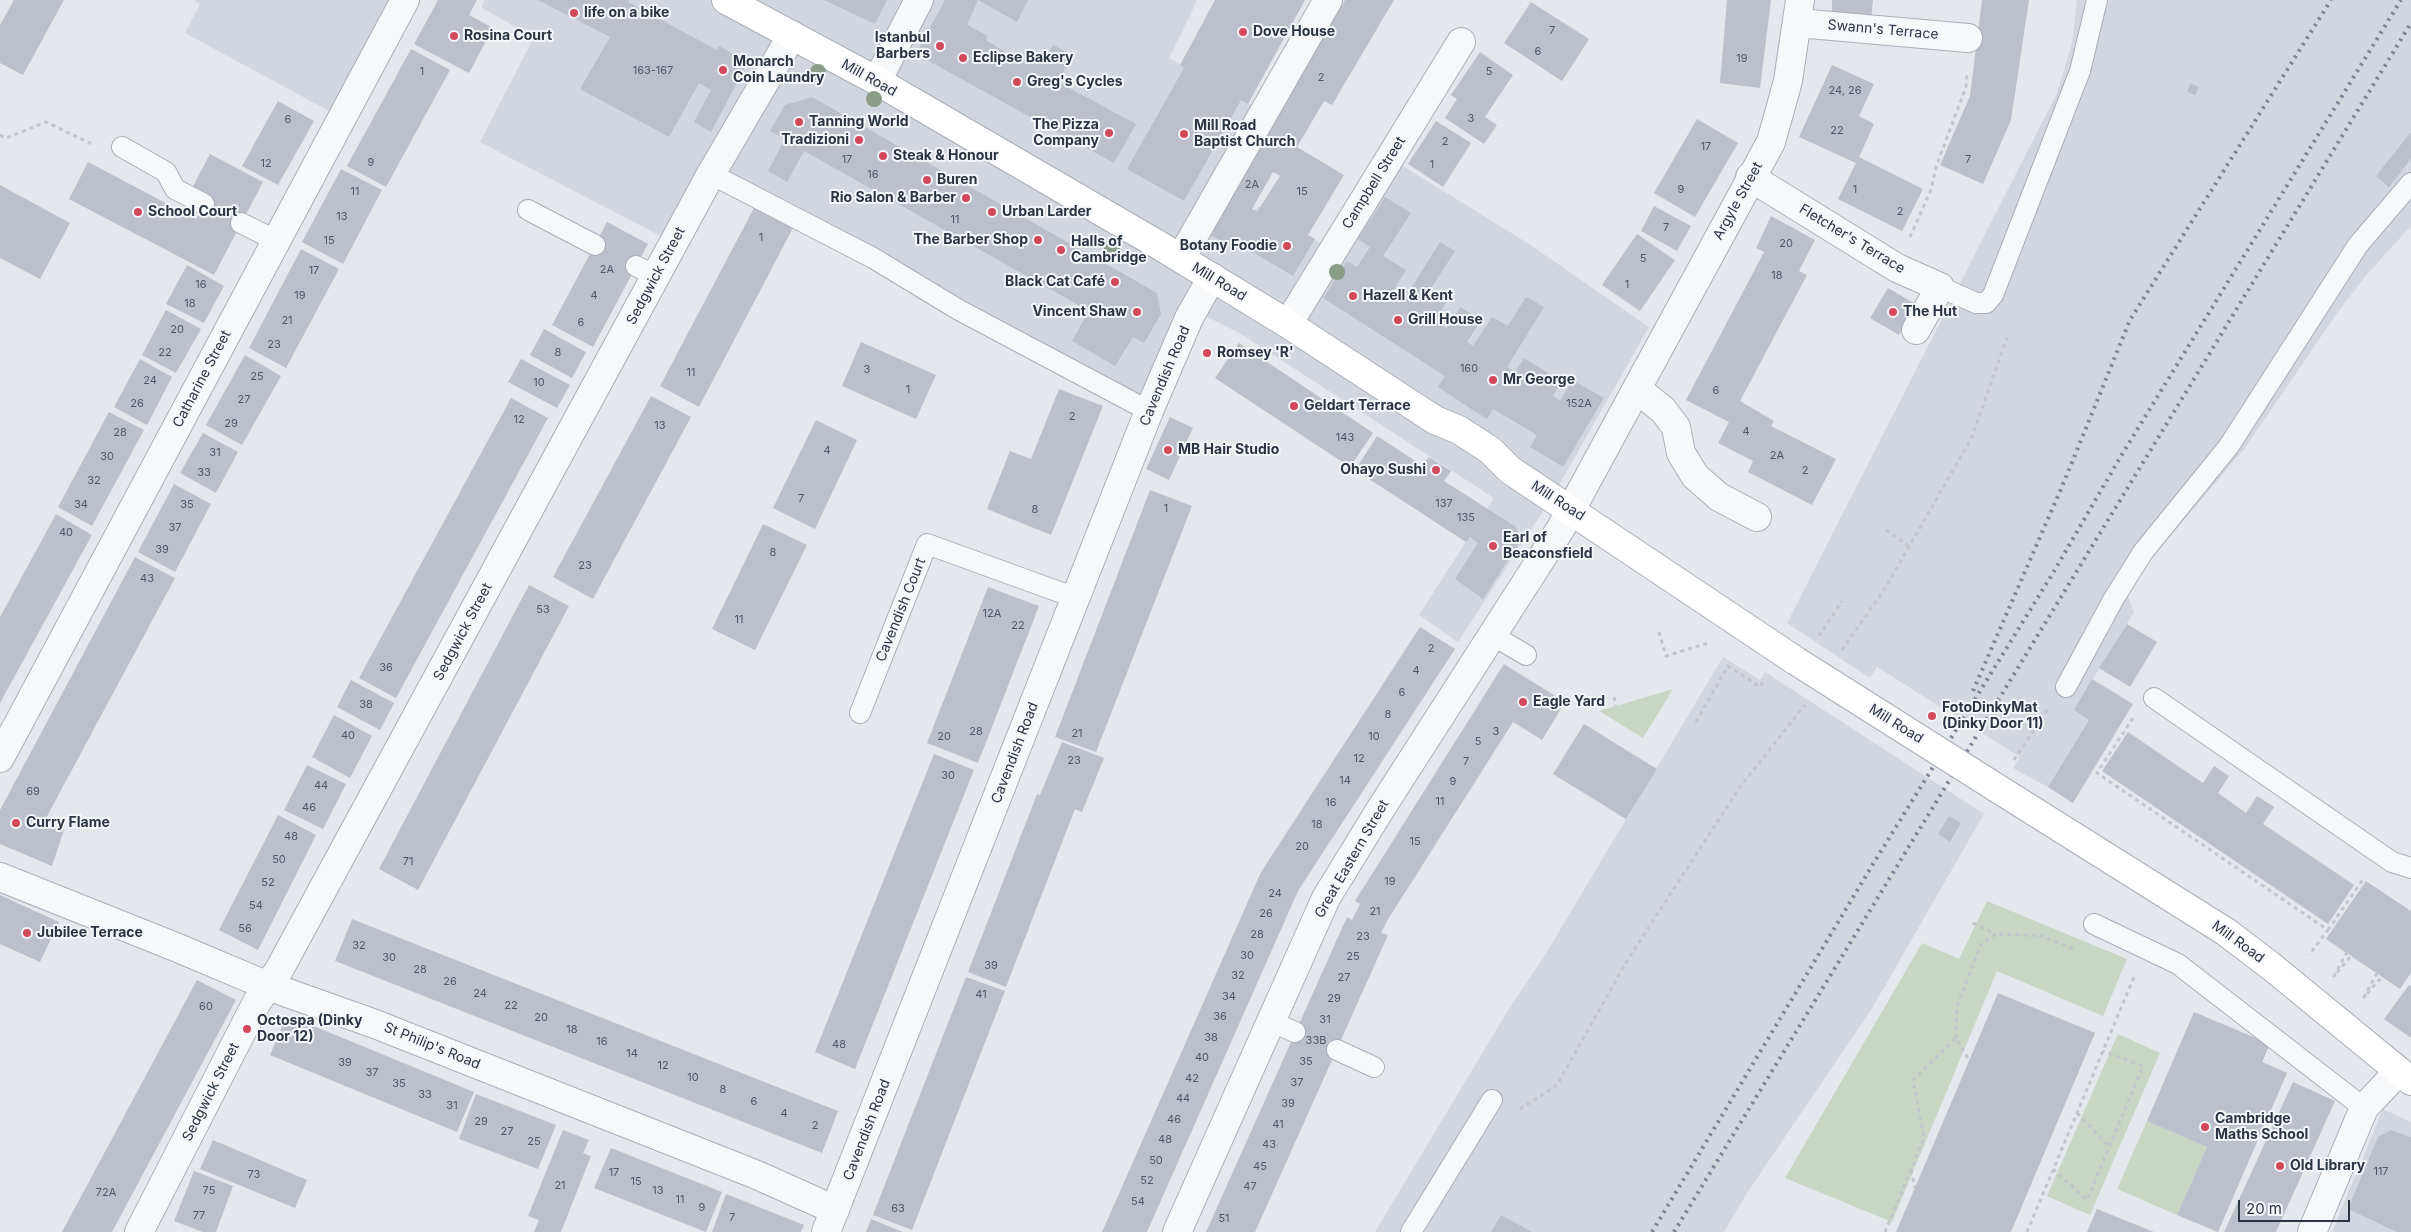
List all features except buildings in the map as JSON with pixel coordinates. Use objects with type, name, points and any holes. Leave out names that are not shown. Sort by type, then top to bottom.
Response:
[{"type":"street","name":"Catharine Street","points":[[0,758],[406,0]]},
{"type":"street","name":"Mill Road","points":[[726,0],[792,34],[877,82],[1181,258],[1288,324],[1435,420],[1459,430],[1490,450],[1510,470],[1799,662],[2000,790],[2117,861],[2226,932],[2272,966],[2405,1077]]},
{"type":"street","points":[[877,82],[919,0]]},
{"type":"street","points":[[1181,258],[1328,0]]},
{"type":"street","name":"Swann's Terrace","points":[[1799,11],[1968,38]]},
{"type":"street","name":"Argyle Street","points":[[1572,510],[1750,177],[1771,142],[1788,81],[1799,11]]},
{"type":"street","name":"Sedgwick Street","points":[[139,1232],[257,1002],[279,970],[646,271],[674,243],[711,174],[792,34]]},
{"type":"street","name":"Campbell Street","points":[[1288,324],[1461,42]]},
{"type":"street","name":"Fletcher's Terrace","points":[[1750,177],[1897,268],[1940,287]]},
{"type":"street","name":"Cavendish Road","points":[[831,1221],[1150,411],[1189,318],[1212,277]]},
{"type":"street","points":[[1916,330],[1940,287]]},
{"type":"street","points":[[1637,389],[1663,410],[1676,427],[1681,453],[1695,476],[1716,502],[1758,517]]},
{"type":"street","name":"Great Eastern Street","points":[[1177,1232],[1283,1027],[1326,898],[1380,810],[1572,510]]},
{"type":"street","name":"St Philip's Road","points":[[0,877],[268,986],[375,1024],[756,1175],[831,1221]]},
{"type":"street","points":[[2312,1232],[2364,1108],[2405,1077]]},
{"type":"lane","points":[[1940,287],[1976,302],[1986,303],[1994,295],[2080,71],[2097,0]]},
{"type":"lane","points":[[122,147],[166,172],[175,189],[204,204]]},
{"type":"lane","points":[[711,174],[873,258],[943,301],[1150,411]]},
{"type":"lane","points":[[2066,687],[2113,600],[2143,552],[2229,446],[2358,245],[2411,183]]},
{"type":"lane","points":[[528,210],[595,245]]},
{"type":"lane","points":[[241,223],[276,240]]},
{"type":"lane","name":"Cavendish Court","points":[[860,713],[927,544],[1076,598]]},
{"type":"lane","points":[[1492,635],[1526,655]]},
{"type":"lane","points":[[2154,698],[2392,862],[2411,868]]},
{"type":"lane","points":[[2094,924],[2178,964],[2364,1108]]},
{"type":"lane","points":[[1336,1050],[1374,1067]]},
{"type":"lane","points":[[1410,1232],[1492,1100]]},
{"type":"path","points":[[1897,268],[1931,190],[1936,167],[1966,87],[1968,38]]},
{"type":"path","points":[[0,135],[6,138],[46,122],[109,152],[122,147]]},
{"type":"path","points":[[1840,654],[1884,590],[1971,439],[2007,338]]},
{"type":"path","points":[[1886,530],[1910,547]]},
{"type":"path","points":[[1799,662],[1842,601]]},
{"type":"path","points":[[1659,632],[1666,656],[1708,643]]},
{"type":"path","points":[[1696,722],[1728,666],[1760,687],[1768,674]]},
{"type":"path","points":[[1614,697],[1616,706]]},
{"type":"path","points":[[1516,1112],[1557,1085],[1625,964],[1734,795],[1806,702]]},
{"type":"path","points":[[2017,756],[2052,702]]},
{"type":"path","points":[[2137,712],[2097,773],[2328,930]]},
{"type":"path","points":[[2314,961],[2308,956],[2365,877]]},
{"type":"path","points":[[1973,924],[1996,934],[2042,936],[2084,953]]},
{"type":"path","points":[[1969,1060],[1956,1038],[1957,1006],[1981,944],[1996,934]]},
{"type":"path","points":[[2334,976],[2347,952]]},
{"type":"path","points":[[2334,976],[2351,956]]},
{"type":"path","points":[[2327,971],[2334,976]]},
{"type":"path","points":[[2377,973],[2364,997],[2382,977]]},
{"type":"path","points":[[2027,1232],[2135,974]]},
{"type":"path","points":[[1885,1232],[1924,1138],[1913,1080],[1956,1038]]},
{"type":"path","points":[[2054,1169],[2087,1200],[2143,1066],[2103,1051]]},
{"type":"path","points":[[2077,1112],[2110,1147]]},
{"type":"path","points":[[1911,1169],[1915,1188]]},
{"type":"shaded area","points":[[194,0],[405,0],[342,118],[185,33],[200,4]]},
{"type":"shaded area","points":[[484,0],[1195,0],[1197,1],[1169,58],[1264,112],[1220,188],[1254,211],[1258,206],[1332,250],[1390,158],[1529,244],[1649,327],[1552,497],[1458,642],[1419,615],[1494,498],[1241,334],[1191,309],[1149,411],[711,174],[674,243],[480,142],[534,37],[482,8]]},
{"type":"shaded area","points":[[2077,0],[2411,0],[2411,226],[2367,274],[2335,316],[2245,448],[2151,559],[2127,593],[2134,612],[2074,710],[2089,720],[2048,787],[2013,768],[2020,757],[1877,667],[1870,678],[1787,623],[2057,93],[2072,43]]},
{"type":"shaded area","points":[[1723,657],[1760,680],[1765,672],[1984,814],[1871,1010],[1747,1193],[1724,1232],[1375,1232],[1510,1007],[1545,955]]},
{"type":"shaded area","points":[[2383,1109],[2411,1122],[2411,1232],[2332,1232]]},
{"type":"green space","points":[[1673,689],[1643,738],[1599,711],[1616,706]]},
{"type":"green space","points":[[1987,901],[2127,959],[2103,1016],[1997,971],[1892,1222],[1785,1178],[1922,943],[1959,959]]},
{"type":"green space","points":[[2118,1034],[2160,1053],[2090,1215],[2047,1196]]},
{"type":"green space","points":[[2147,1121],[2207,1147],[2177,1215],[2117,1189]]},
{"type":"railway","points":[[1973,691],[2064,482],[2130,320],[2331,0]]},
{"type":"railway","points":[[1652,1232],[1870,869],[2053,573],[2121,456],[2401,0]]},
{"type":"railway","points":[[1674,1232],[2411,23]]},
{"type":"place","name":"life on a bike","points":[[574,13]]},
{"type":"place","name":"Dove House","points":[[1243,32]]},
{"type":"place","name":"Rosina Court","points":[[454,36]]},
{"type":"place","name":"Istanbul Barbers","points":[[940,46]]},
{"type":"place","name":"Eclipse Bakery","points":[[963,58]]},
{"type":"place","name":"Monarch Coin Laundry","points":[[723,70]]},
{"type":"place","name":"Greg's Cycles","points":[[1017,82]]},
{"type":"place","name":"Tanning World","points":[[799,122]]},
{"type":"place","name":"The Pizza Company","points":[[1109,133]]},
{"type":"place","name":"Mill Road Baptist Church","points":[[1184,134]]},
{"type":"place","name":"Tradizioni","points":[[859,140]]},
{"type":"place","name":"Steak & Honour","points":[[883,156]]},
{"type":"place","name":"Buren","points":[[927,180]]},
{"type":"place","name":"Rio Salon & Barber","points":[[966,198]]},
{"type":"place","name":"School Court","points":[[138,212]]},
{"type":"place","name":"Urban Larder","points":[[992,212]]},
{"type":"place","name":"The Barber Shop","points":[[1038,240]]},
{"type":"place","name":"Botany Foodie","points":[[1287,246]]},
{"type":"place","name":"Halls of Cambridge","points":[[1061,250]]},
{"type":"place","name":"Black Cat Café","points":[[1115,282]]},
{"type":"place","name":"Hazell & Kent","points":[[1353,296]]},
{"type":"place","name":"Vincent Shaw","points":[[1137,312]]},
{"type":"place","name":"The Hut","points":[[1893,312]]},
{"type":"place","name":"Grill House","points":[[1398,320]]},
{"type":"place","name":"Romsey 'R'","points":[[1207,353]]},
{"type":"place","name":"Mr George","points":[[1493,380]]},
{"type":"place","name":"Geldart Terrace","points":[[1294,406]]},
{"type":"place","name":"MB Hair Studio","points":[[1168,450]]},
{"type":"place","name":"Ohayo Sushi","points":[[1436,470]]},
{"type":"place","name":"Earl of Beaconsfield","points":[[1493,546]]},
{"type":"place","name":"Eagle Yard","points":[[1523,702]]},
{"type":"place","name":"FotoDinkyMat (Dinky Door 11)","points":[[1932,716]]},
{"type":"place","name":"Curry Flame","points":[[16,823]]},
{"type":"place","name":"Jubilee Terrace","points":[[27,933]]},
{"type":"place","name":"Octospa (Dinky Door 12)","points":[[247,1029]]},
{"type":"place","name":"Cambridge Maths School","points":[[2205,1127]]},
{"type":"place","name":"Old Library","points":[[2280,1166]]}]
